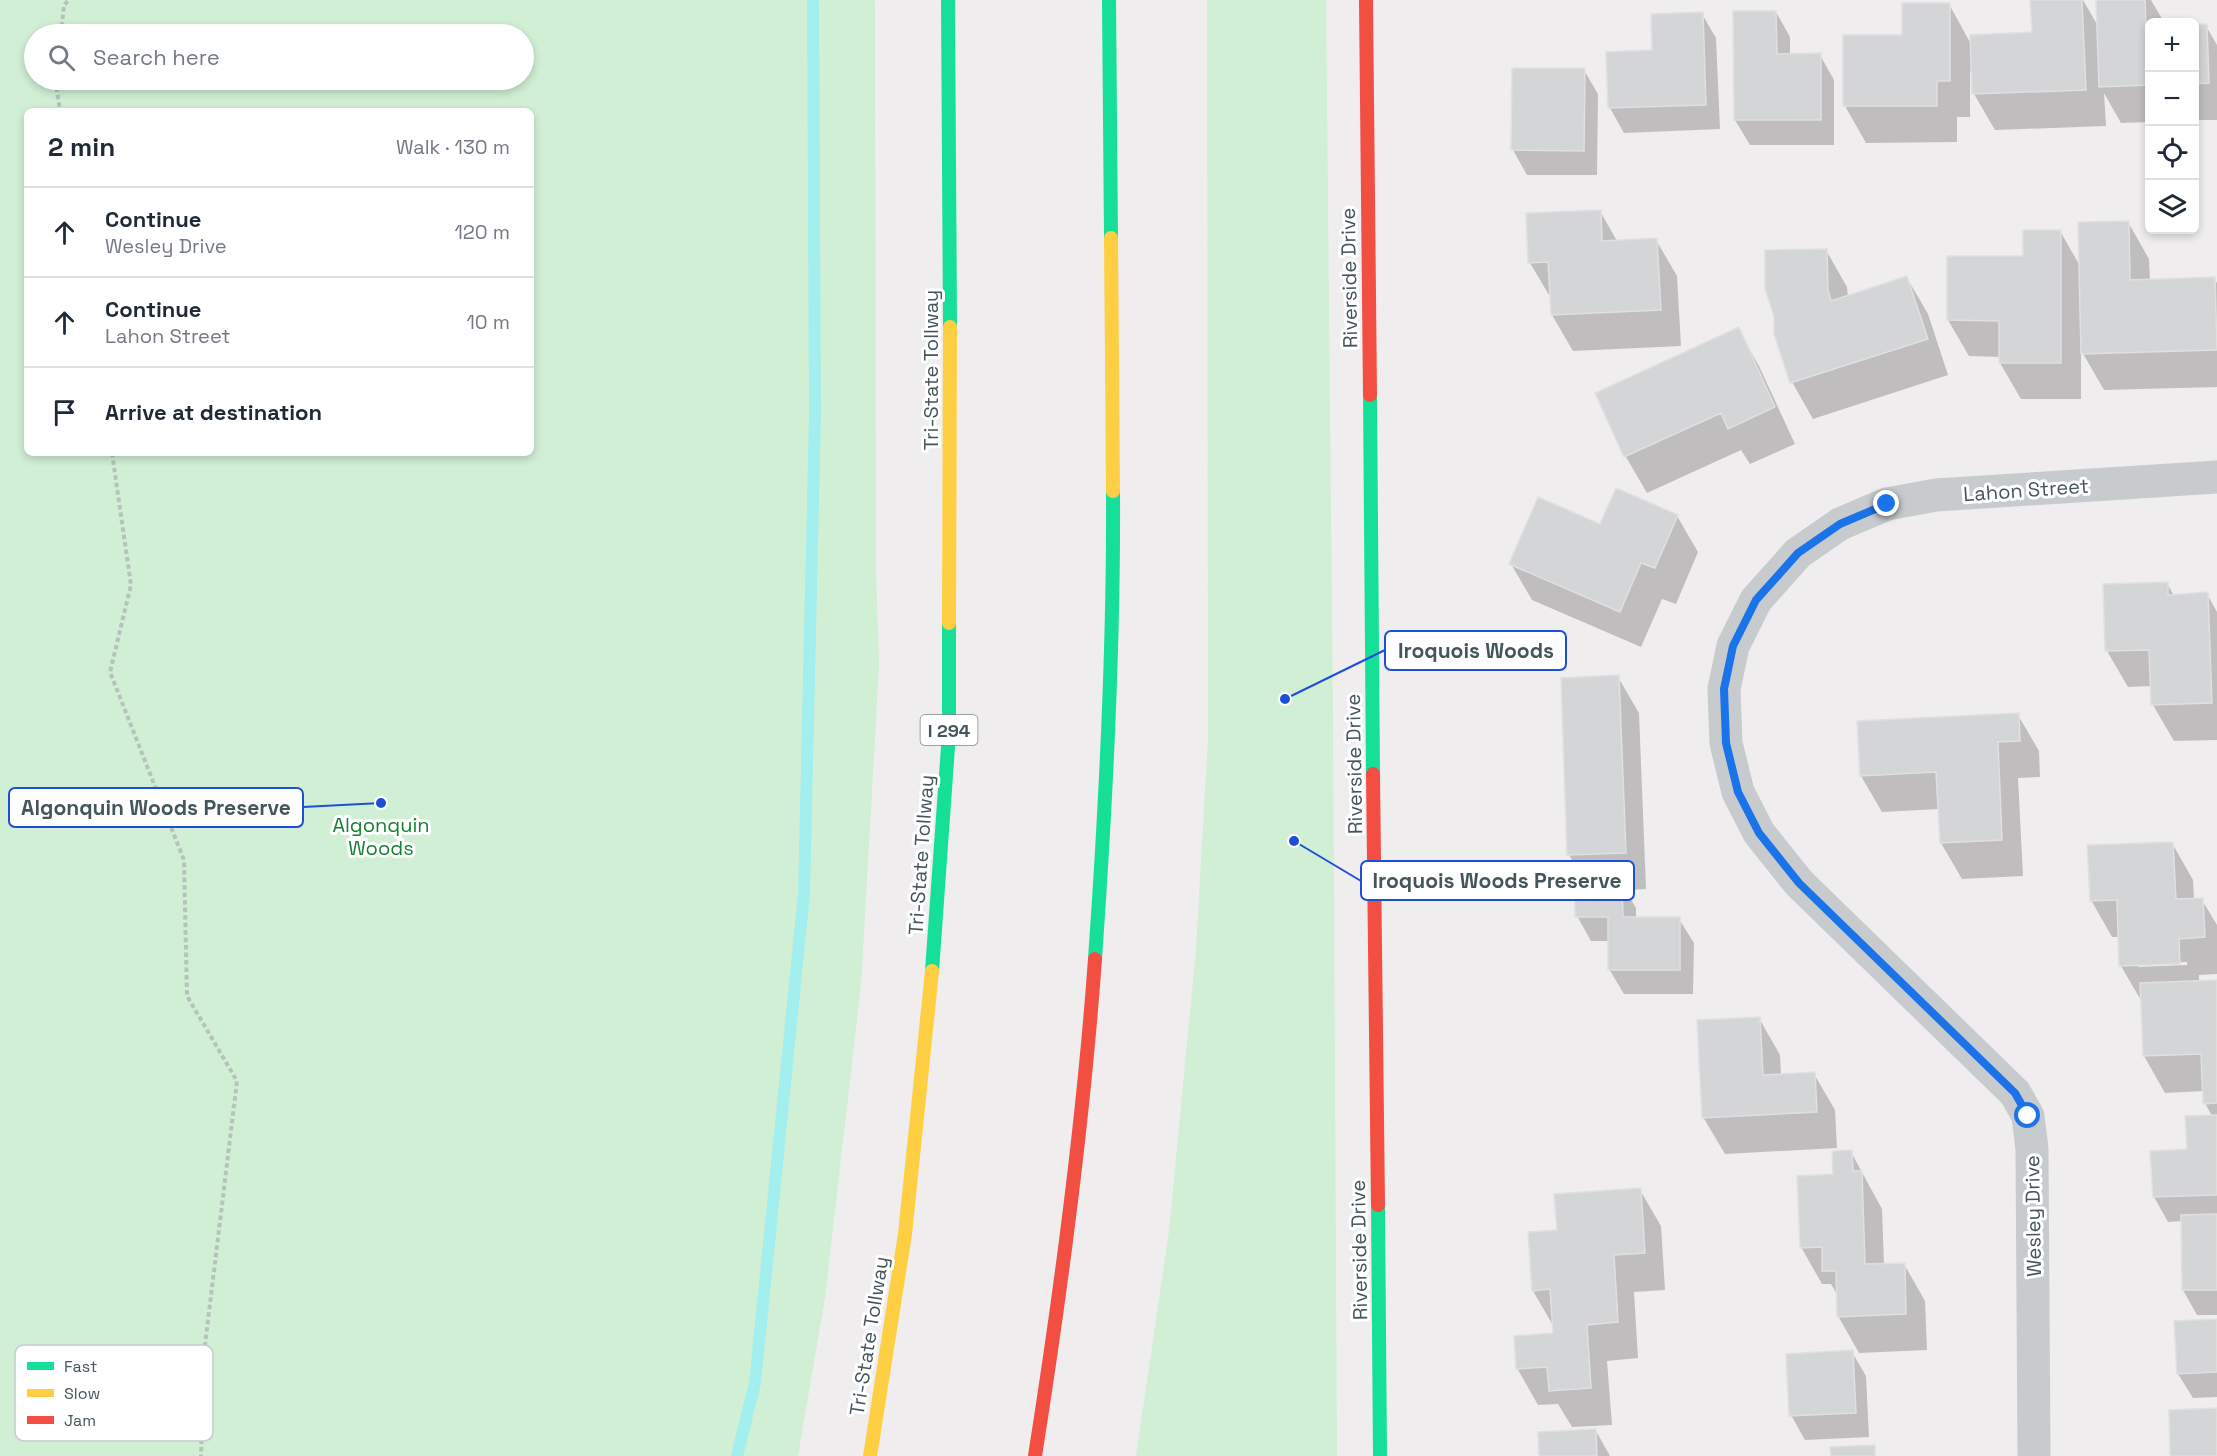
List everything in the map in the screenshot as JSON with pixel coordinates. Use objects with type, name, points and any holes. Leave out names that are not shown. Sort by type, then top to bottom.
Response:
[{"type":"main road","name":"Tri-State Tollway","points":[[870,1456],[905,1234],[936,934],[949,733],[948,0]]},
{"type":"main road","points":[[1035,1456],[1061,1292],[1089,1045],[1106,807],[1112,630],[1113,510],[1109,0]]},
{"type":"main road","name":"Riverside Drive","points":[[1366,0],[1380,1456]]},
{"type":"street","name":"Lahon Street","points":[[1840,524],[1887,504],[1936,495],[2217,477]]},
{"type":"street","name":"Wesley Drive","points":[[1840,524],[1798,553],[1756,600],[1733,646],[1724,689],[1726,743],[1738,792],[1759,833],[1799,883],[2015,1093],[2028,1116],[2032,1149],[2034,1456]]},
{"type":"path","points":[[63,24],[64,5],[69,0]]},
{"type":"path","points":[[57,90],[60,108]]},
{"type":"path","points":[[112,456],[131,585],[110,672],[184,860],[187,996],[237,1081],[206,1345]]},
{"type":"path","points":[[201,1456],[202,1441]]},
{"type":"green space","name":"Algonquin Woods","points":[[0,0],[875,0],[876,567],[879,664],[861,985],[825,1298],[798,1456],[0,1456]]},
{"type":"green space","points":[[1207,0],[1326,0],[1337,1456],[1136,1456],[1169,1231],[1196,949],[1208,738]]},
{"type":"building","points":[[2030,0],[2082,0],[2086,90],[1972,94],[1970,35],[2032,32]]},
{"type":"building","points":[[2096,0],[2145,0],[2145,85],[2099,87]]},
{"type":"building","points":[[1902,3],[1950,3],[1950,81],[1937,81],[1937,106],[1843,106],[1843,35],[1902,35]]},
{"type":"building","points":[[1733,11],[1776,11],[1777,54],[1821,53],[1821,120],[1734,120]]},
{"type":"building","points":[[1703,12],[1706,105],[1608,108],[1606,52],[1652,50],[1651,14]]},
{"type":"building","points":[[2207,24],[2209,83],[2199,84],[2199,25]]},
{"type":"building","points":[[1512,68],[1585,68],[1584,151],[1511,150]]},
{"type":"building","points":[[1601,210],[1602,241],[1657,238],[1661,310],[1551,315],[1548,262],[1528,263],[1526,213]]},
{"type":"building","points":[[2129,221],[2130,280],[2215,277],[2217,350],[2081,354],[2078,222]]},
{"type":"building","points":[[2023,230],[2061,230],[2061,363],[1999,363],[1999,321],[1947,320],[1947,256],[2023,256]]},
{"type":"building","points":[[1827,249],[1828,290],[1831,301],[1907,276],[1928,339],[1790,383],[1774,334],[1774,316],[1765,289],[1765,250]]},
{"type":"building","points":[[1739,327],[1775,407],[1728,429],[1721,413],[1624,457],[1595,393]]},
{"type":"building","points":[[1616,488],[1678,515],[1655,568],[1641,563],[1620,612],[1509,564],[1538,497],[1600,524]]},
{"type":"building","points":[[2168,582],[2168,595],[2208,592],[2212,703],[2151,705],[2149,650],[2105,651],[2103,584]]},
{"type":"building","points":[[1619,675],[1626,853],[1567,855],[1561,678]]},
{"type":"building","points":[[2019,713],[2020,741],[1998,742],[2002,840],[1940,843],[1936,772],[1860,776],[1857,721]]},
{"type":"building","points":[[2173,842],[2176,899],[2203,898],[2205,937],[2179,939],[2180,964],[2119,966],[2117,900],[2090,901],[2087,845]]},
{"type":"building","points":[[1575,882],[1622,882],[1623,917],[1680,917],[1680,970],[1608,970],[1608,917],[1575,917]]},
{"type":"building","points":[[2217,980],[2217,1103],[2203,1104],[2201,1054],[2143,1056],[2140,983]]},
{"type":"building","points":[[1760,1017],[1763,1075],[1815,1072],[1817,1112],[1702,1118],[1697,1020]]},
{"type":"building","points":[[2217,1115],[2217,1195],[2153,1197],[2150,1151],[2187,1149],[2185,1116]]},
{"type":"building","points":[[1852,1150],[1853,1171],[1862,1171],[1865,1264],[1905,1263],[1906,1314],[1837,1317],[1836,1271],[1822,1271],[1822,1247],[1800,1248],[1797,1176],[1833,1174],[1832,1151]]},
{"type":"building","points":[[1641,1188],[1645,1253],[1614,1255],[1618,1322],[1587,1325],[1591,1388],[1549,1391],[1547,1367],[1516,1369],[1514,1336],[1553,1333],[1550,1289],[1532,1291],[1528,1232],[1557,1230],[1554,1194]]},
{"type":"building","points":[[2217,1214],[2217,1290],[2182,1290],[2181,1215]]},
{"type":"building","points":[[2217,1319],[2217,1372],[2177,1374],[2174,1321]]},
{"type":"building","points":[[1853,1350],[1856,1413],[1789,1416],[1786,1354]]},
{"type":"building","points":[[2217,1408],[2217,1456],[2170,1456],[2169,1410]]},
{"type":"building","points":[[1596,1429],[1597,1456],[1539,1456],[1538,1432]]},
{"type":"building","points":[[1875,1445],[1875,1456],[1831,1456],[1830,1447]]},
{"type":"waterway","points":[[737,1456],[755,1383],[804,894],[815,414],[813,0]]},
{"type":"traffic: fast","points":[[948,0],[950,327]]},
{"type":"traffic: fast","points":[[1109,0],[1111,238]]},
{"type":"traffic: fast","points":[[1370,395],[1373,774]]},
{"type":"traffic: fast","points":[[1095,959],[1108,725],[1113,491]]},
{"type":"traffic: fast","points":[[932,971],[949,733],[949,623]]},
{"type":"traffic: fast","points":[[1378,1205],[1380,1456]]},
{"type":"traffic: slow","points":[[1111,238],[1113,491]]},
{"type":"traffic: slow","points":[[949,623],[950,327]]},
{"type":"traffic: slow","points":[[870,1456],[905,1234],[932,971]]},
{"type":"traffic: jam","points":[[1366,0],[1370,395]]},
{"type":"traffic: jam","points":[[1373,774],[1378,1205]]},
{"type":"traffic: jam","points":[[1035,1456],[1070,1208],[1095,959]]},
{"type":"place","name":"Iroquois Woods","points":[[1285,699]]},
{"type":"place","name":"Algonquin Woods Preserve","points":[[381,803]]},
{"type":"place","name":"Iroquois Woods Preserve","points":[[1294,841]]},
{"type":"route","points":[[1887,504],[1840,524],[1798,553],[1756,600],[1733,646],[1724,689],[1726,743],[1738,792],[1759,833],[1799,883],[2015,1093],[2028,1116]]}]
